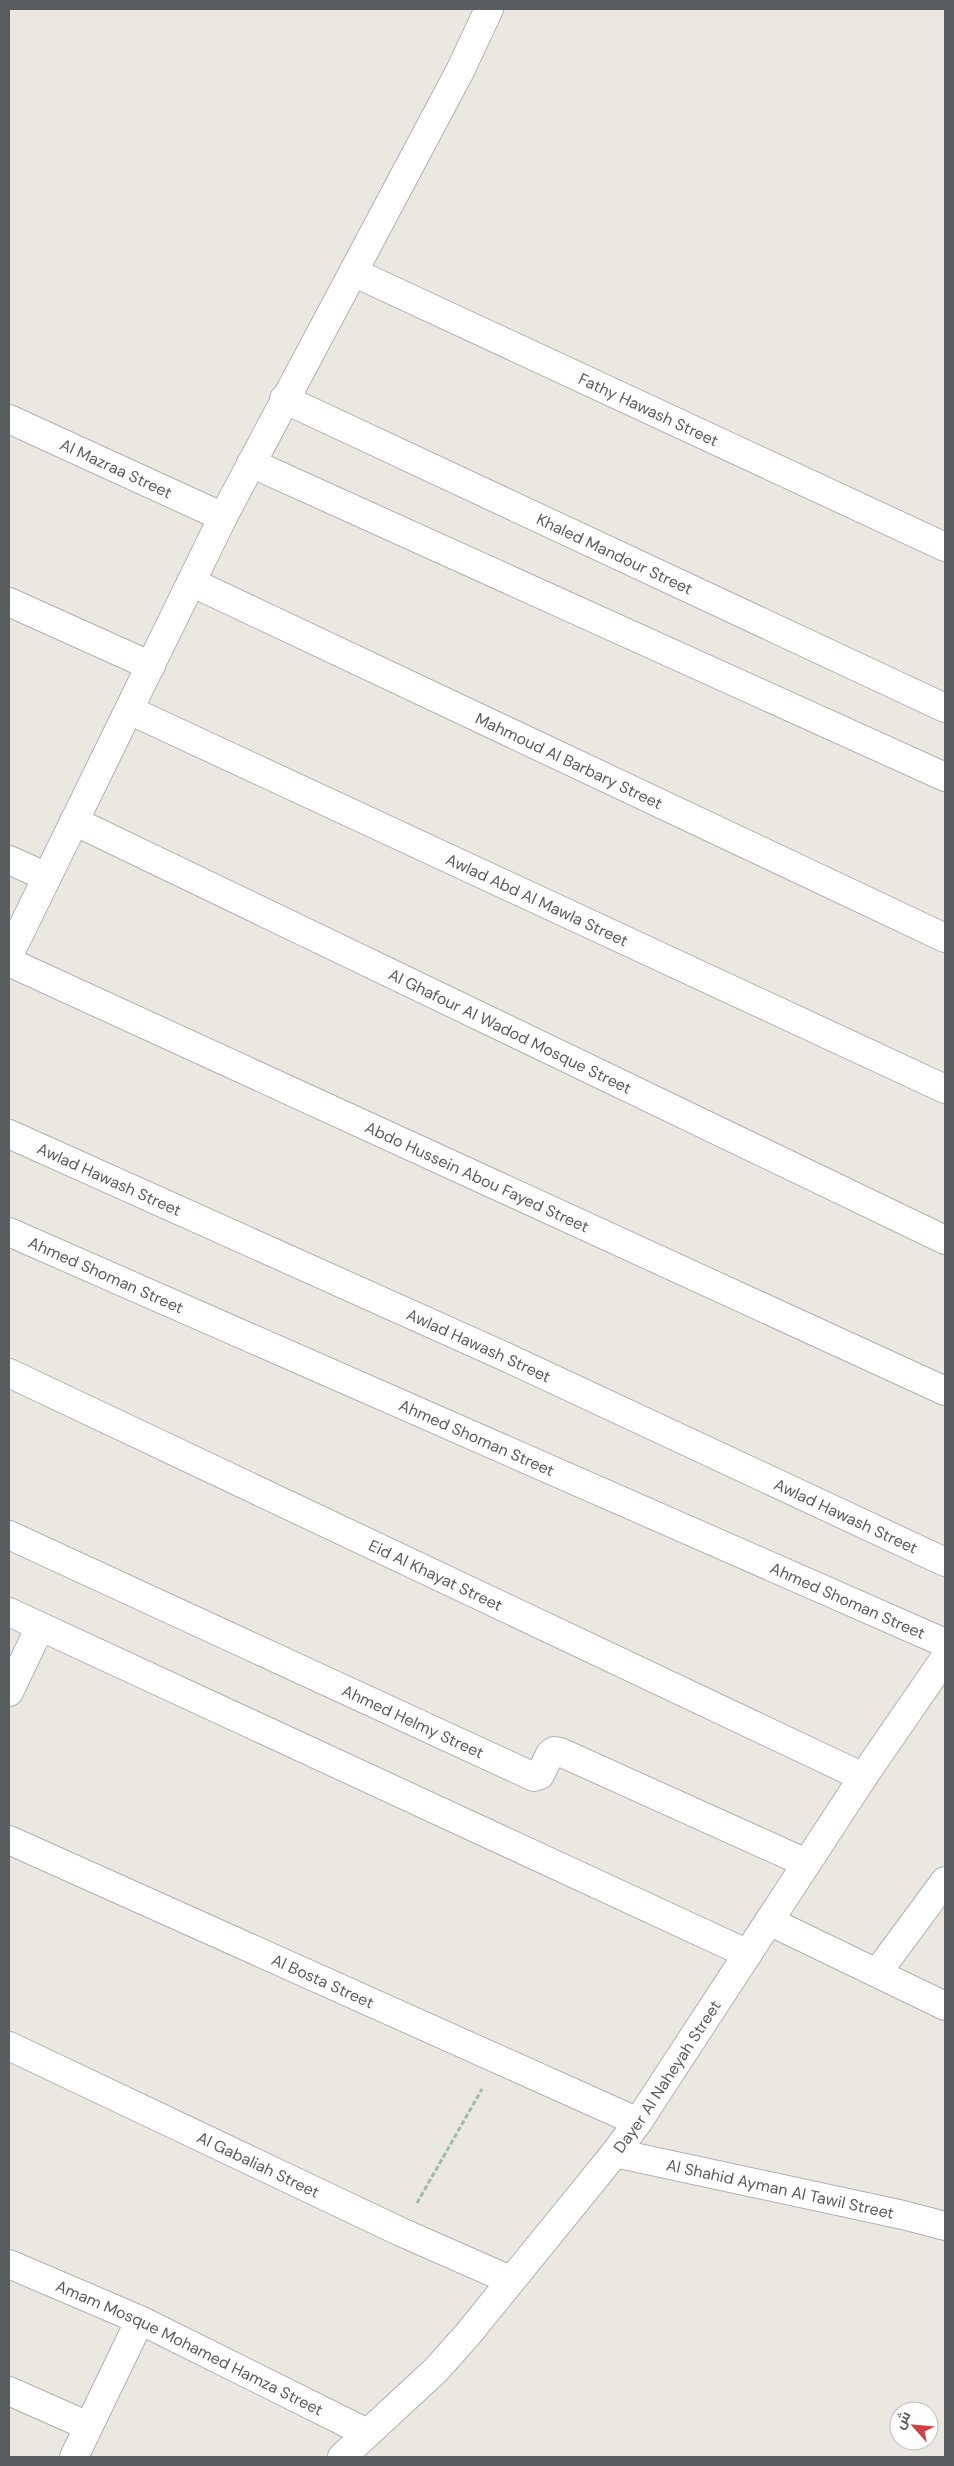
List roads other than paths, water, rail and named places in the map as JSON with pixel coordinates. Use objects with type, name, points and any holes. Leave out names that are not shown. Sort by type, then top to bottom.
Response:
[{"type":"street","points":[[9,955],[130,710],[222,517],[460,71],[489,9]]},
{"type":"street","name":"Fathy Hawash Street","points":[[353,272],[945,546]]},
{"type":"street","name":"Khaled Mandour Street","points":[[284,399],[945,708]]},
{"type":"street","name":"Al Mazraa Street","points":[[9,419],[222,517]]},
{"type":"street","points":[[251,463],[945,777]]},
{"type":"street","name":"Mahmoud Al Barbary Street","points":[[191,582],[945,938]]},
{"type":"street","points":[[9,602],[150,666]]},
{"type":"street","name":"Awlad Abd Al Mawla Street","points":[[130,710],[945,1089]]},
{"type":"street","name":"Al Ghafour Al Wadod Mosque Street","points":[[74,821],[945,1240]]},
{"type":"street","points":[[9,860],[47,877]]},
{"type":"street","name":"Abdo Hussein Abou Fayed Street","points":[[9,962],[945,1392]]},
{"type":"street","name":"Awlad Hawash Street","points":[[9,1134],[508,1358],[945,1562]]},
{"type":"street","name":"Ahmed Shoman Street","points":[[9,1232],[945,1643]]},
{"type":"street","name":"Eid Al Khayat Street","points":[[9,1373],[862,1777]]},
{"type":"street","name":"Ahmed Helmy Street","points":[[9,1535],[534,1778],[540,1775],[550,1754],[557,1751],[806,1863]]},
{"type":"street","points":[[9,1612],[748,1954]]},
{"type":"street","points":[[9,1692],[40,1627]]},
{"type":"street","name":"Dayer Al Naheyah Street","points":[[342,2457],[436,2370],[468,2334],[615,2153],[638,2122],[862,1777],[945,1658]]},
{"type":"street","name":"Al Bosta Street","points":[[9,1840],[638,2122]]},
{"type":"street","points":[[878,1973],[945,1881]]},
{"type":"street","points":[[769,1921],[945,2006]]},
{"type":"street","name":"Al Gabaliah Street","points":[[9,2046],[401,2232],[510,2280]]},
{"type":"street","name":"Al Shahid Ayman Al Tawil Street","points":[[615,2153],[903,2214],[945,2226]]},
{"type":"street","name":"Amam Mosque Mohamed Hamza Street","points":[[9,2264],[140,2320],[368,2433]]},
{"type":"street","points":[[74,2457],[140,2320]]},
{"type":"street","points":[[9,2391],[88,2426]]}]
